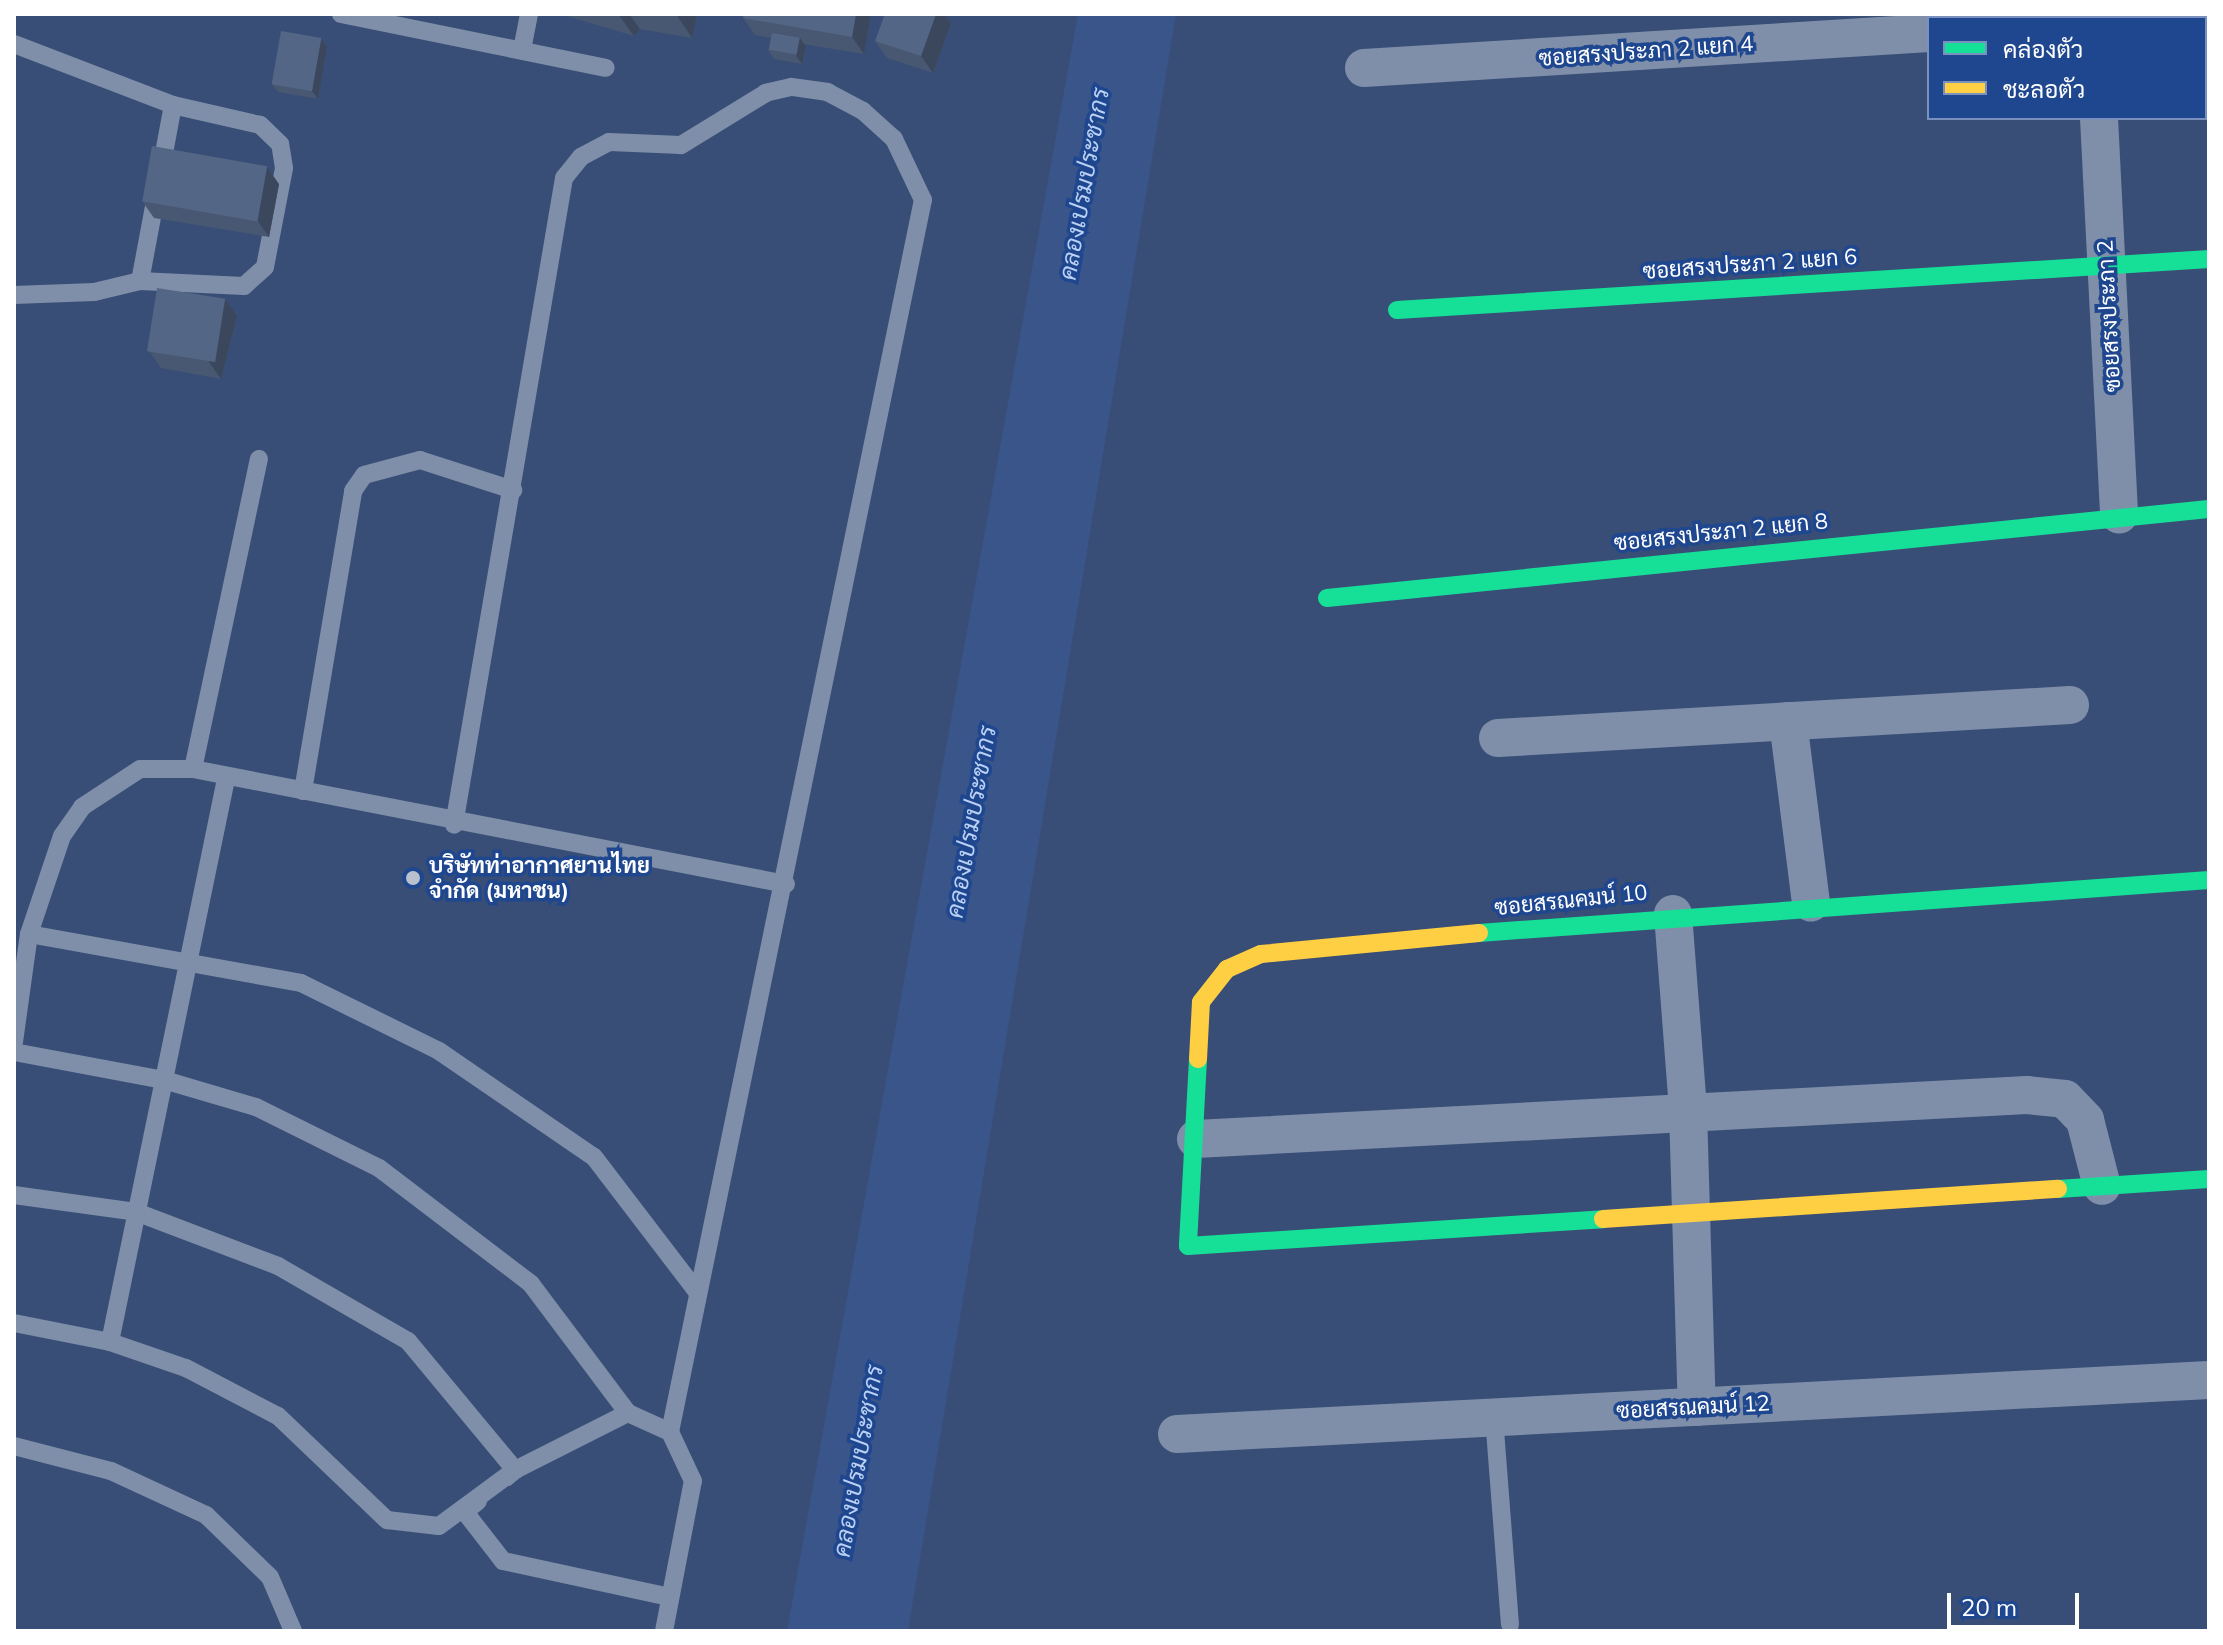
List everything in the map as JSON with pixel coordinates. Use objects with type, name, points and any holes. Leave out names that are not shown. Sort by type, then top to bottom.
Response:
[{"type":"street","name":"ซอยสรงประภา 2 แยก 4","points":[[1364,68],[1927,33]]},
{"type":"street","name":"ซอยสรงประภา 2","points":[[2099,120],[2119,514]]},
{"type":"street","name":"ซอยสรงประภา 2 แยก 6","points":[[1397,310],[2209,259]]},
{"type":"street","name":"ซอยสรงประภา 2 แยก 8","points":[[1327,598],[2119,514],[2209,509]]},
{"type":"street","points":[[1498,738],[2070,705]]},
{"type":"street","points":[[1788,721],[1811,903]]},
{"type":"street","name":"ซอยสรณคมน์ 10","points":[[1687,1209],[1188,1246],[1201,1002],[1227,969],[1261,954],[1811,903],[2209,880]]},
{"type":"street","points":[[1673,914],[1688,1111],[1687,1209],[1697,1407]]},
{"type":"street","points":[[1196,1139],[1688,1111],[2065,1099],[2085,1120],[2102,1186]]},
{"type":"street","points":[[1687,1209],[2209,1179]]},
{"type":"street","name":"ซอยสรณคมน์ 12","points":[[1177,1434],[2209,1380]]},
{"type":"lane","points":[[341,14],[606,68]]},
{"type":"lane","points":[[522,50],[529,14]]},
{"type":"lane","points":[[14,44],[141,89],[173,105],[260,125],[280,144],[284,168],[265,267],[244,286],[140,281],[94,292],[14,295]]},
{"type":"lane","points":[[454,825],[513,490],[552,228],[564,178],[581,157],[609,142],[681,145],[766,93],[791,87],[828,92],[894,139],[923,200],[871,428],[786,884],[670,1432],[693,1481],[664,1631]]},
{"type":"lane","points":[[140,281],[173,105]]},
{"type":"lane","points":[[193,769],[259,459]]},
{"type":"lane","points":[[303,791],[353,491],[364,475],[420,460],[513,490]]},
{"type":"lane","points":[[14,1042],[29,934],[62,836],[82,807],[140,769],[193,769],[226,779],[303,791],[454,825],[786,884]]},
{"type":"lane","points":[[110,1342],[164,1080],[184,961],[226,779]]},
{"type":"lane","points":[[29,934],[301,983],[439,1051],[594,1157],[698,1293]]},
{"type":"lane","points":[[14,1052],[164,1080],[256,1107],[379,1168],[531,1284],[628,1413],[670,1432]]},
{"type":"lane","points":[[14,1195],[136,1212],[278,1266],[408,1341],[515,1470]]},
{"type":"lane","points":[[14,1323],[110,1342],[186,1368],[278,1416],[387,1520],[439,1526],[515,1470],[628,1413]]},
{"type":"lane","points":[[1494,1417],[1510,1624]]},
{"type":"lane","points":[[14,1446],[111,1471],[206,1515],[270,1577],[293,1631]]},
{"type":"lane","points":[[515,1470],[465,1512],[503,1561],[670,1597]]},
{"type":"water","name":"คลองเปรมประชากร","points":[[1078,14],[1176,14],[908,1631],[787,1631]]},
{"type":"building","points":[[744,14],[856,14],[852,37],[743,18]]},
{"type":"building","points":[[885,14],[936,14],[921,56],[875,41]]},
{"type":"building","points":[[281,31],[321,38],[312,91],[272,84]]},
{"type":"building","points":[[772,33],[800,38],[797,55],[769,50]]},
{"type":"building","points":[[152,146],[267,166],[257,221],[142,201]]},
{"type":"building","points":[[157,288],[225,299],[215,362],[147,351]]},
{"type":"traffic: fast","points":[[1397,310],[2209,259]]},
{"type":"traffic: fast","points":[[1327,598],[2209,509]]},
{"type":"traffic: fast","points":[[1479,933],[2209,880]]},
{"type":"traffic: fast","points":[[1198,1059],[1188,1246],[1603,1219]]},
{"type":"traffic: fast","points":[[2058,1189],[2209,1179]]},
{"type":"traffic: slow","points":[[1198,1059],[1201,1002],[1227,969],[1261,954],[1479,933]]},
{"type":"traffic: slow","points":[[1603,1219],[2058,1189]]},
{"type":"place","name":"บริษัทท่าอากาศยานไทย จำกัด (มหาชน)","points":[[413,878]]}]
